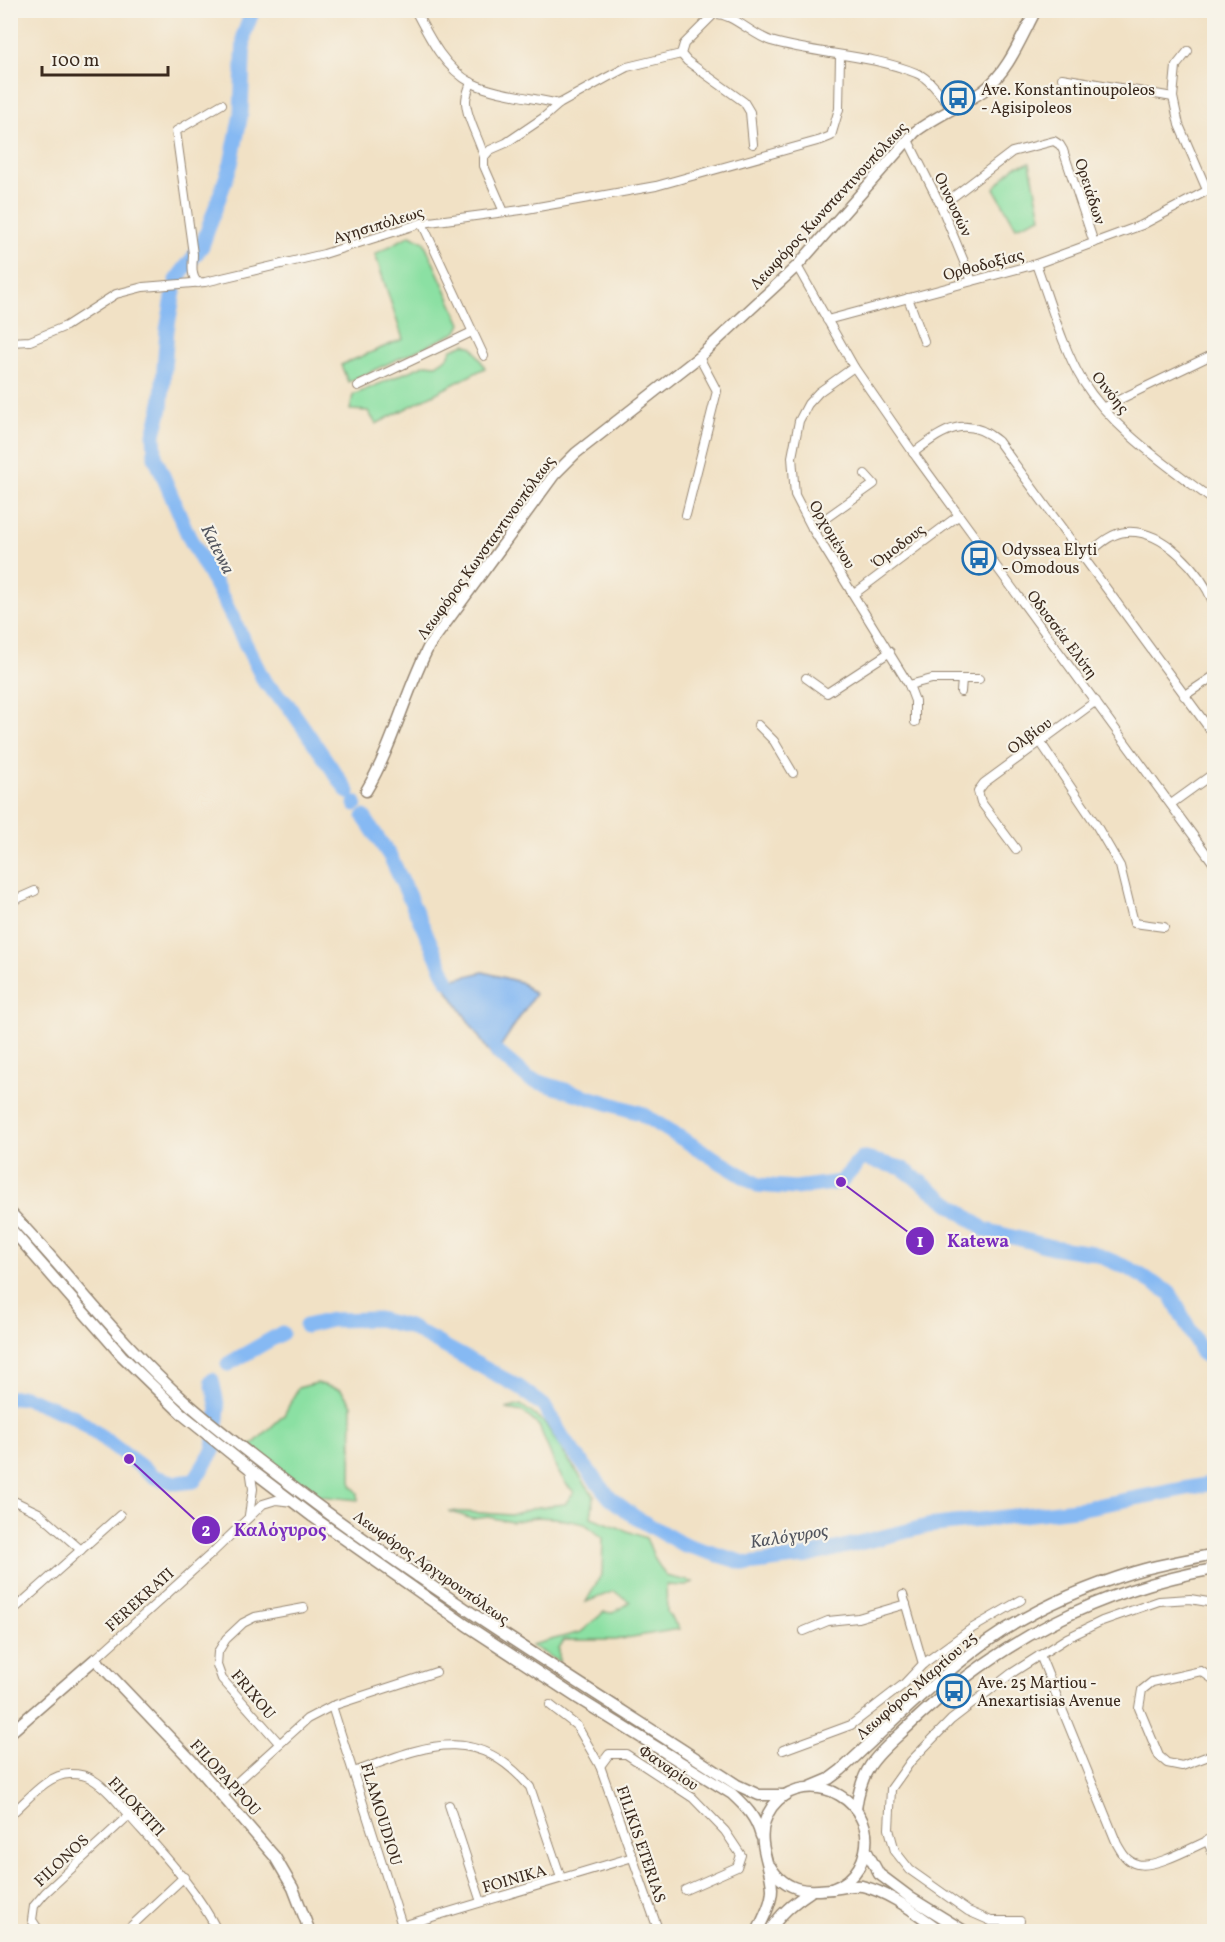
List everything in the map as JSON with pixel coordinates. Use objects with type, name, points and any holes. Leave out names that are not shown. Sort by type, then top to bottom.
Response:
[{"type":"main road","name":"Λεωφόρος Κωνσταντινουπόλεως","points":[[366,791],[382,761],[420,663],[429,646],[554,475],[576,453],[699,357],[796,266],[908,140],[929,122],[983,91],[1009,61],[1036,10]]},
{"type":"main road","name":"Λεωφόρος Αργυρουπόλεως","points":[[10,1212],[130,1349],[184,1400],[250,1455],[417,1577],[735,1790]]},
{"type":"main road","name":"Λεωφόρος Αργυρουπόλεως","points":[[10,1228],[122,1356],[183,1415],[250,1469],[466,1625],[579,1699],[735,1790]]},
{"type":"main road","name":"Λεωφόρος Μαρτίου 25","points":[[810,1787],[829,1779],[841,1770],[954,1667],[987,1642],[1029,1616],[1075,1593],[1135,1571],[1215,1554]]},
{"type":"main road","name":"Λεωφόρος Μαρτίου 25","points":[[856,1809],[863,1775],[875,1758],[930,1706],[1001,1652],[1037,1630],[1085,1607],[1139,1586],[1215,1569]]},
{"type":"main road","name":"FEREKRATI","points":[[10,1733],[95,1659]]},
{"type":"main road","name":"FILOPAPPOU","points":[[95,1659],[223,1795],[275,1857],[293,1888],[310,1932]]},
{"type":"main road","points":[[761,1836],[765,1820],[773,1806],[785,1795],[810,1787],[828,1789],[844,1796],[863,1821],[867,1836],[866,1850],[859,1867],[847,1881],[832,1889]]},
{"type":"main road","points":[[735,1790],[759,1795],[785,1795]]},
{"type":"main road","points":[[735,1790],[757,1822],[772,1887],[771,1898],[757,1932]]},
{"type":"main road","points":[[866,1850],[879,1874],[911,1898],[966,1932]]},
{"type":"main road","points":[[765,1858],[775,1875],[791,1887],[810,1892],[860,1885],[886,1894],[943,1932]]},
{"type":"main road","points":[[769,1932],[779,1916],[810,1892]]},
{"type":"street","points":[[415,10],[444,60],[471,82],[559,104]]},
{"type":"street","points":[[681,54],[684,44],[714,14],[722,13],[770,41],[840,56],[877,60],[919,74],[951,109]]},
{"type":"street","points":[[1188,51],[1176,66],[1173,97],[1179,125],[1211,188]]},
{"type":"street","points":[[484,157],[490,150],[506,143],[559,104],[627,67],[681,54]]},
{"type":"street","points":[[681,54],[687,61],[744,102],[750,112],[753,144]]},
{"type":"street","name":"Αγησιπόλεως","points":[[10,342],[30,341],[66,326],[116,294],[143,287],[198,283],[324,254],[422,223],[504,212],[656,186],[831,136],[839,109],[840,56]]},
{"type":"street","points":[[1062,78],[1173,97]]},
{"type":"street","points":[[471,82],[466,99],[466,109],[481,143],[484,166],[504,212]]},
{"type":"street","points":[[198,283],[193,271],[193,254],[176,131],[222,104]]},
{"type":"street","name":"Οινουσών","points":[[908,140],[941,206],[972,281]]},
{"type":"street","name":"Ορειάδων","points":[[941,206],[1012,152],[1054,141],[1063,150],[1094,243]]},
{"type":"street","name":"Ορθοδοξίας","points":[[828,320],[1036,264],[1142,225],[1211,188]]},
{"type":"street","points":[[422,223],[484,356]]},
{"type":"street","name":"Οινόης","points":[[1036,264],[1074,365],[1083,380],[1104,407],[1143,446],[1215,501]]},
{"type":"street","name":"Οδυσσέα Ελύτη","points":[[796,266],[854,367],[913,453],[1215,864]]},
{"type":"street","points":[[908,298],[924,341]]},
{"type":"street","points":[[358,386],[472,332]]},
{"type":"street","points":[[1104,407],[1215,354]]},
{"type":"street","points":[[686,515],[717,390],[699,357]]},
{"type":"street","name":"Ορχομένου","points":[[854,367],[819,392],[808,404],[799,421],[794,440],[792,476],[795,495],[812,528],[909,685],[915,701],[915,722]]},
{"type":"street","points":[[913,453],[942,432],[962,426],[983,430],[998,441],[1215,735]]},
{"type":"street","points":[[812,528],[874,484],[865,474]]},
{"type":"street","name":"Όμοδους","points":[[854,594],[958,516]]},
{"type":"street","points":[[1083,558],[1111,536],[1126,532],[1148,535],[1171,548],[1191,565],[1215,604]]},
{"type":"street","points":[[806,678],[827,693],[890,652]]},
{"type":"street","points":[[1184,696],[1215,676]]},
{"type":"street","points":[[909,685],[932,679],[979,679]]},
{"type":"street","points":[[962,679],[962,692]]},
{"type":"street","name":"Ολβίου","points":[[1016,849],[981,802],[978,791],[984,783],[1096,701]]},
{"type":"street","points":[[758,725],[774,741],[793,773]]},
{"type":"street","points":[[1041,743],[1095,823],[1120,866],[1134,923],[1164,927]]},
{"type":"street","points":[[1171,804],[1215,773]]},
{"type":"street","points":[[10,902],[35,891]]},
{"type":"street","points":[[249,1515],[253,1489],[250,1469]]},
{"type":"street","points":[[10,1499],[39,1513],[81,1550]]},
{"type":"street","name":"FEREKRATI","points":[[95,1659],[211,1554],[249,1515],[269,1502],[276,1500],[293,1502]]},
{"type":"street","points":[[10,1613],[120,1515]]},
{"type":"street","points":[[417,1577],[426,1565]]},
{"type":"street","points":[[903,1596],[924,1664]]},
{"type":"street","points":[[1020,1921],[991,1922],[968,1911],[910,1870],[895,1851],[889,1829],[891,1789],[911,1761],[951,1720],[1040,1654],[1102,1621],[1159,1601],[1190,1599],[1215,1603]]},
{"type":"street","points":[[783,1750],[851,1725],[904,1684],[924,1664],[971,1629],[1021,1600]]},
{"type":"street","points":[[804,1631],[828,1621],[858,1618],[906,1604]]},
{"type":"street","name":"FRIXOU","points":[[279,1743],[222,1679],[217,1665],[218,1652],[226,1639],[243,1623],[255,1617],[304,1608]]},
{"type":"street","points":[[1040,1654],[1117,1844],[1126,1858],[1140,1865],[1159,1862],[1211,1839],[1215,1856]]},
{"type":"street","points":[[1215,1680],[1201,1671],[1152,1682],[1142,1690],[1139,1708],[1159,1756],[1167,1763],[1182,1766],[1215,1754]]},
{"type":"street","points":[[223,1795],[307,1719],[332,1706],[436,1672]]},
{"type":"street","name":"FILIKIS ETERIAS","points":[[550,1705],[577,1726],[600,1766],[659,1932]]},
{"type":"street","name":"FLAMOUDIOU","points":[[332,1706],[403,1929]]},
{"type":"street","points":[[354,1772],[423,1747],[448,1745],[477,1748],[496,1756],[520,1775],[530,1787],[561,1878]]},
{"type":"street","name":"Φαναρίου","points":[[600,1766],[609,1754],[626,1755],[693,1798],[726,1831],[741,1855],[737,1867],[685,1890]]},
{"type":"street","name":"FILOKTITI","points":[[10,1815],[50,1780],[59,1775],[83,1775],[93,1779],[129,1815],[184,1877],[206,1908],[218,1932]]},
{"type":"street","points":[[448,1805],[481,1902]]},
{"type":"street","name":"FILONOS","points":[[40,1932],[32,1920],[34,1906],[129,1815]]},
{"type":"street","name":"FOINIKA","points":[[403,1929],[481,1902],[633,1857]]},
{"type":"street","points":[[124,1932],[184,1877]]},
{"type":"green space","points":[[1030,163],[1041,217],[1016,227],[994,188],[1015,166]]},
{"type":"green space","points":[[410,235],[424,242],[461,324],[457,332],[348,382],[341,365],[403,339],[375,254]]},
{"type":"green space","points":[[465,344],[473,347],[485,368],[376,424],[368,411],[350,410],[353,395],[426,364],[436,365],[448,357],[452,349]]},
{"type":"green space","points":[[317,1383],[341,1390],[352,1405],[351,1485],[358,1493],[358,1500],[319,1496],[317,1498],[251,1446],[284,1415],[298,1388]]},
{"type":"green space","points":[[521,1405],[545,1423],[594,1496],[591,1517],[646,1538],[656,1561],[666,1576],[693,1582],[687,1586],[666,1585],[667,1612],[679,1629],[615,1640],[564,1640],[559,1648],[559,1662],[531,1645],[581,1632],[604,1612],[613,1613],[630,1602],[614,1591],[586,1602],[602,1573],[603,1538],[585,1524],[536,1517],[511,1522],[488,1517],[472,1519],[449,1511],[511,1515],[538,1507],[565,1504],[574,1492],[557,1470],[539,1426],[523,1412],[506,1409]]},
{"type":"water","points":[[483,972],[520,982],[535,994],[493,1058],[442,982]]},
{"type":"waterway","name":"Katewa","points":[[176,280],[202,246],[231,164],[241,114],[244,34],[253,10]]},
{"type":"waterway","name":"Katewa","points":[[174,292],[167,330],[161,408],[154,434],[155,457],[189,537],[265,683],[288,705],[348,792]]},
{"type":"waterway","name":"Katewa","points":[[364,817],[391,858],[448,981]]},
{"type":"waterway","name":"Katewa","points":[[497,1052],[529,1079],[640,1113],[758,1185],[795,1188],[841,1182],[862,1158],[902,1168],[985,1230],[1052,1247],[1093,1253],[1130,1269],[1170,1293],[1202,1353],[1214,1360]]},
{"type":"waterway","name":"Καλόγυρος","points":[[306,1326],[331,1320],[378,1319],[409,1327],[519,1387],[544,1406],[565,1441],[610,1498],[635,1517],[682,1544],[748,1564],[803,1557],[927,1526],[1084,1508],[1214,1483]]},
{"type":"waterway","name":"Καλόγυρος","points":[[228,1364],[282,1333]]},
{"type":"waterway","name":"Καλόγυρος","points":[[10,1398],[25,1397],[75,1417],[155,1477],[176,1483],[194,1481],[214,1449],[218,1409],[212,1380]]},
{"type":"place","name":"Ave. Konstantinoupoleos - Agisipoleos","points":[[958,98]]},
{"type":"place","name":"Odyssea Elyti - Omodous","points":[[979,558]]},
{"type":"place","name":"Katewa","points":[[841,1182]]},
{"type":"place","name":"Καλόγυρος","points":[[129,1459]]},
{"type":"place","name":"Ave. 25 Martiou - Anexartisias Avenue","points":[[954,1691]]}]
